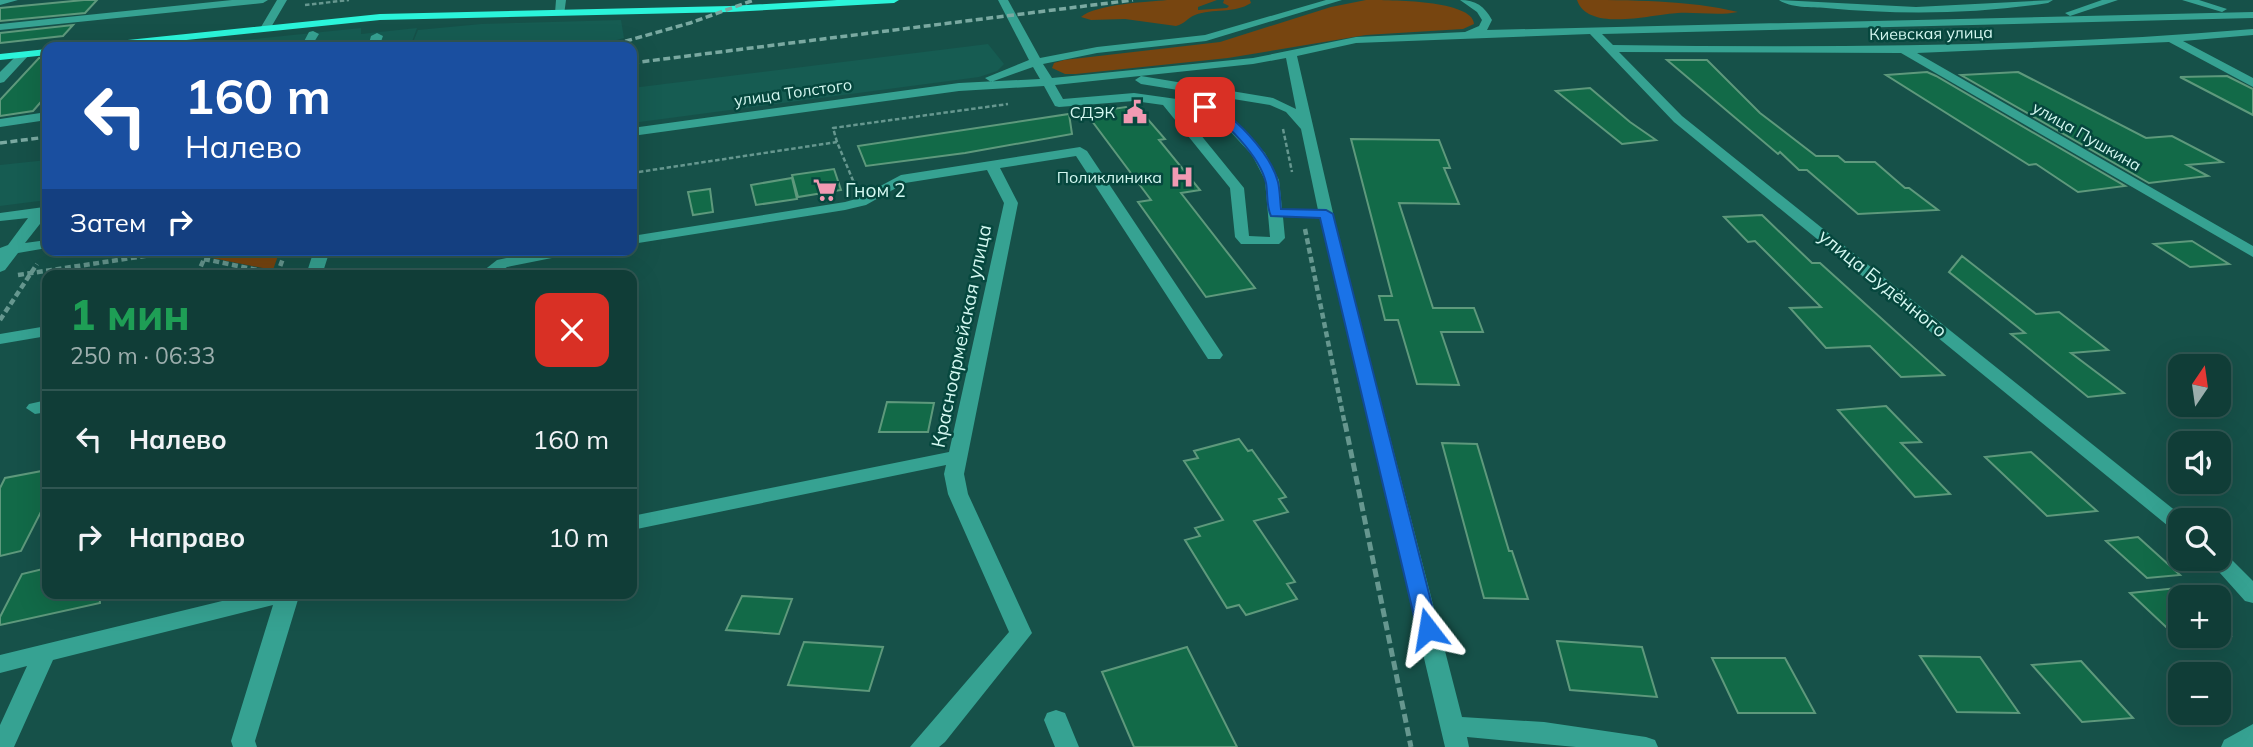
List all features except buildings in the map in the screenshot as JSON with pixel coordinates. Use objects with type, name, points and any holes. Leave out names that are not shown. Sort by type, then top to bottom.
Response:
[{"type":"main road","points":[[133,42],[380,17],[730,9],[894,0]]},
{"type":"main road","points":[[0,57],[42,53]]},
{"type":"street","points":[[0,2],[13,0]]},
{"type":"street","points":[[0,27],[200,3],[263,0]]},
{"type":"street","points":[[266,27],[282,0]]},
{"type":"street","points":[[561,0],[561,13]]},
{"type":"street","points":[[1003,0],[1059,103],[1058,117]]},
{"type":"street","points":[[959,87],[1037,62],[1097,50],[1224,34],[1338,0]]},
{"type":"street","points":[[1465,0],[1481,10],[1487,20],[1483,29],[1467,34]]},
{"type":"street","points":[[1784,0],[1859,8],[1922,10],[1996,7],[2048,0]]},
{"type":"street","points":[[1997,22],[2070,13],[2113,0]]},
{"type":"street","points":[[2187,0],[2253,14]]},
{"type":"street","points":[[959,87],[1119,76],[1253,61],[1356,40],[1467,34],[2253,14]]},
{"type":"street","points":[[1021,31],[1044,45],[1070,50],[1097,50]]},
{"type":"street","name":"улица Будённого","points":[[1594,32],[1678,119],[2168,515]]},
{"type":"street","name":"Киевская улица","points":[[1609,48],[1905,50],[2174,41],[2253,32]]},
{"type":"street","points":[[309,42],[313,34]]},
{"type":"street","points":[[2174,41],[2253,83]]},
{"type":"street","name":"улица Пушкина","points":[[1905,50],[2253,252]]},
{"type":"street","points":[[1290,52],[1326,214],[1455,736],[1544,732],[1646,747]]},
{"type":"street","points":[[0,79],[23,55]]},
{"type":"street","points":[[1119,76],[1261,99],[1290,109],[1305,126]]},
{"type":"street","name":"улица Толстого","points":[[637,131],[959,87]]},
{"type":"street","points":[[1059,103],[1134,97],[1167,102],[1211,109],[1227,120],[1251,145],[1272,180],[1278,239],[1246,241],[1242,237],[1237,188],[1167,102]]},
{"type":"street","points":[[0,123],[42,117]]},
{"type":"street","points":[[1069,134],[1214,355]]},
{"type":"street","points":[[637,239],[861,202],[901,179],[1080,151]]},
{"type":"street","name":"Красноармейская улица","points":[[922,747],[936,735],[1021,633],[958,494],[954,474],[1012,203],[992,165]]},
{"type":"street","points":[[0,217],[42,211]]},
{"type":"street","points":[[5,271],[6,250],[42,212]]},
{"type":"street","points":[[1275,213],[1326,214]]},
{"type":"street","points":[[6,250],[42,251]]},
{"type":"street","points":[[493,270],[502,263],[537,256]]},
{"type":"street","points":[[0,339],[42,332]]},
{"type":"street","points":[[637,522],[956,457]]},
{"type":"street","points":[[2230,571],[2253,596]]},
{"type":"street","points":[[0,664],[45,653],[206,603],[239,599]]},
{"type":"street","points":[[245,747],[243,741],[286,599]]},
{"type":"street","points":[[2,747],[45,653]]},
{"type":"street","points":[[1056,720],[1067,747]]},
{"type":"street","points":[[2232,747],[2253,734]]},
{"type":"path","points":[[307,0],[305,5],[349,0]]},
{"type":"path","points":[[861,202],[833,128],[1013,104]]},
{"type":"path","points":[[1281,121],[1411,747]]},
{"type":"path","points":[[637,172],[837,142]]},
{"type":"path","points":[[0,320],[42,256]]},
{"type":"path","points":[[51,270],[145,256]]},
{"type":"path","points":[[199,270],[205,256]]},
{"type":"path","points":[[204,259],[258,270]]},
{"type":"path","points":[[5,271],[42,271]]},
{"type":"shaded area","points":[[1167,0],[1217,0],[1198,7],[1198,10],[1227,8],[1229,6],[1223,3],[1224,0],[1250,0],[1251,3],[1238,9],[1195,15],[1176,26],[1125,19],[1091,20],[1081,17],[1110,6]]},
{"type":"shaded area","points":[[1366,0],[1410,1],[1446,6],[1470,16],[1474,24],[1463,29],[1366,35],[1228,58],[1076,74],[1065,74],[1052,68],[1054,63],[1064,60],[1220,42],[1331,7]]},
{"type":"shaded area","points":[[1577,0],[1679,3],[1738,12],[1678,13],[1607,19],[1583,10]]},
{"type":"shaded area","points":[[621,20],[624,38],[609,42],[413,42],[418,30],[481,24]]},
{"type":"shaded area","points":[[361,28],[361,34],[417,28],[412,42],[225,42]]},
{"type":"shaded area","points":[[988,44],[1004,64],[997,71],[979,77],[637,122],[637,87]]},
{"type":"shaded area","points":[[42,161],[42,201],[0,206],[0,165]]},
{"type":"shaded area","points":[[213,256],[278,256],[273,270],[212,258]]},
{"type":"railway","points":[[623,42],[690,23],[754,0]]},
{"type":"railway","points":[[637,62],[1133,0]]},
{"type":"railway","points":[[0,143],[42,138]]},
{"type":"place","name":"СДЭК","points":[[1135,112]]},
{"type":"place","name":"Поликлиника","points":[[1182,177]]},
{"type":"place","name":"Гном 2","points":[[825,190]]},
{"type":"route","points":[[1205,107],[1219,112],[1258,153],[1272,180],[1275,213],[1326,214],[1428,629]]}]
